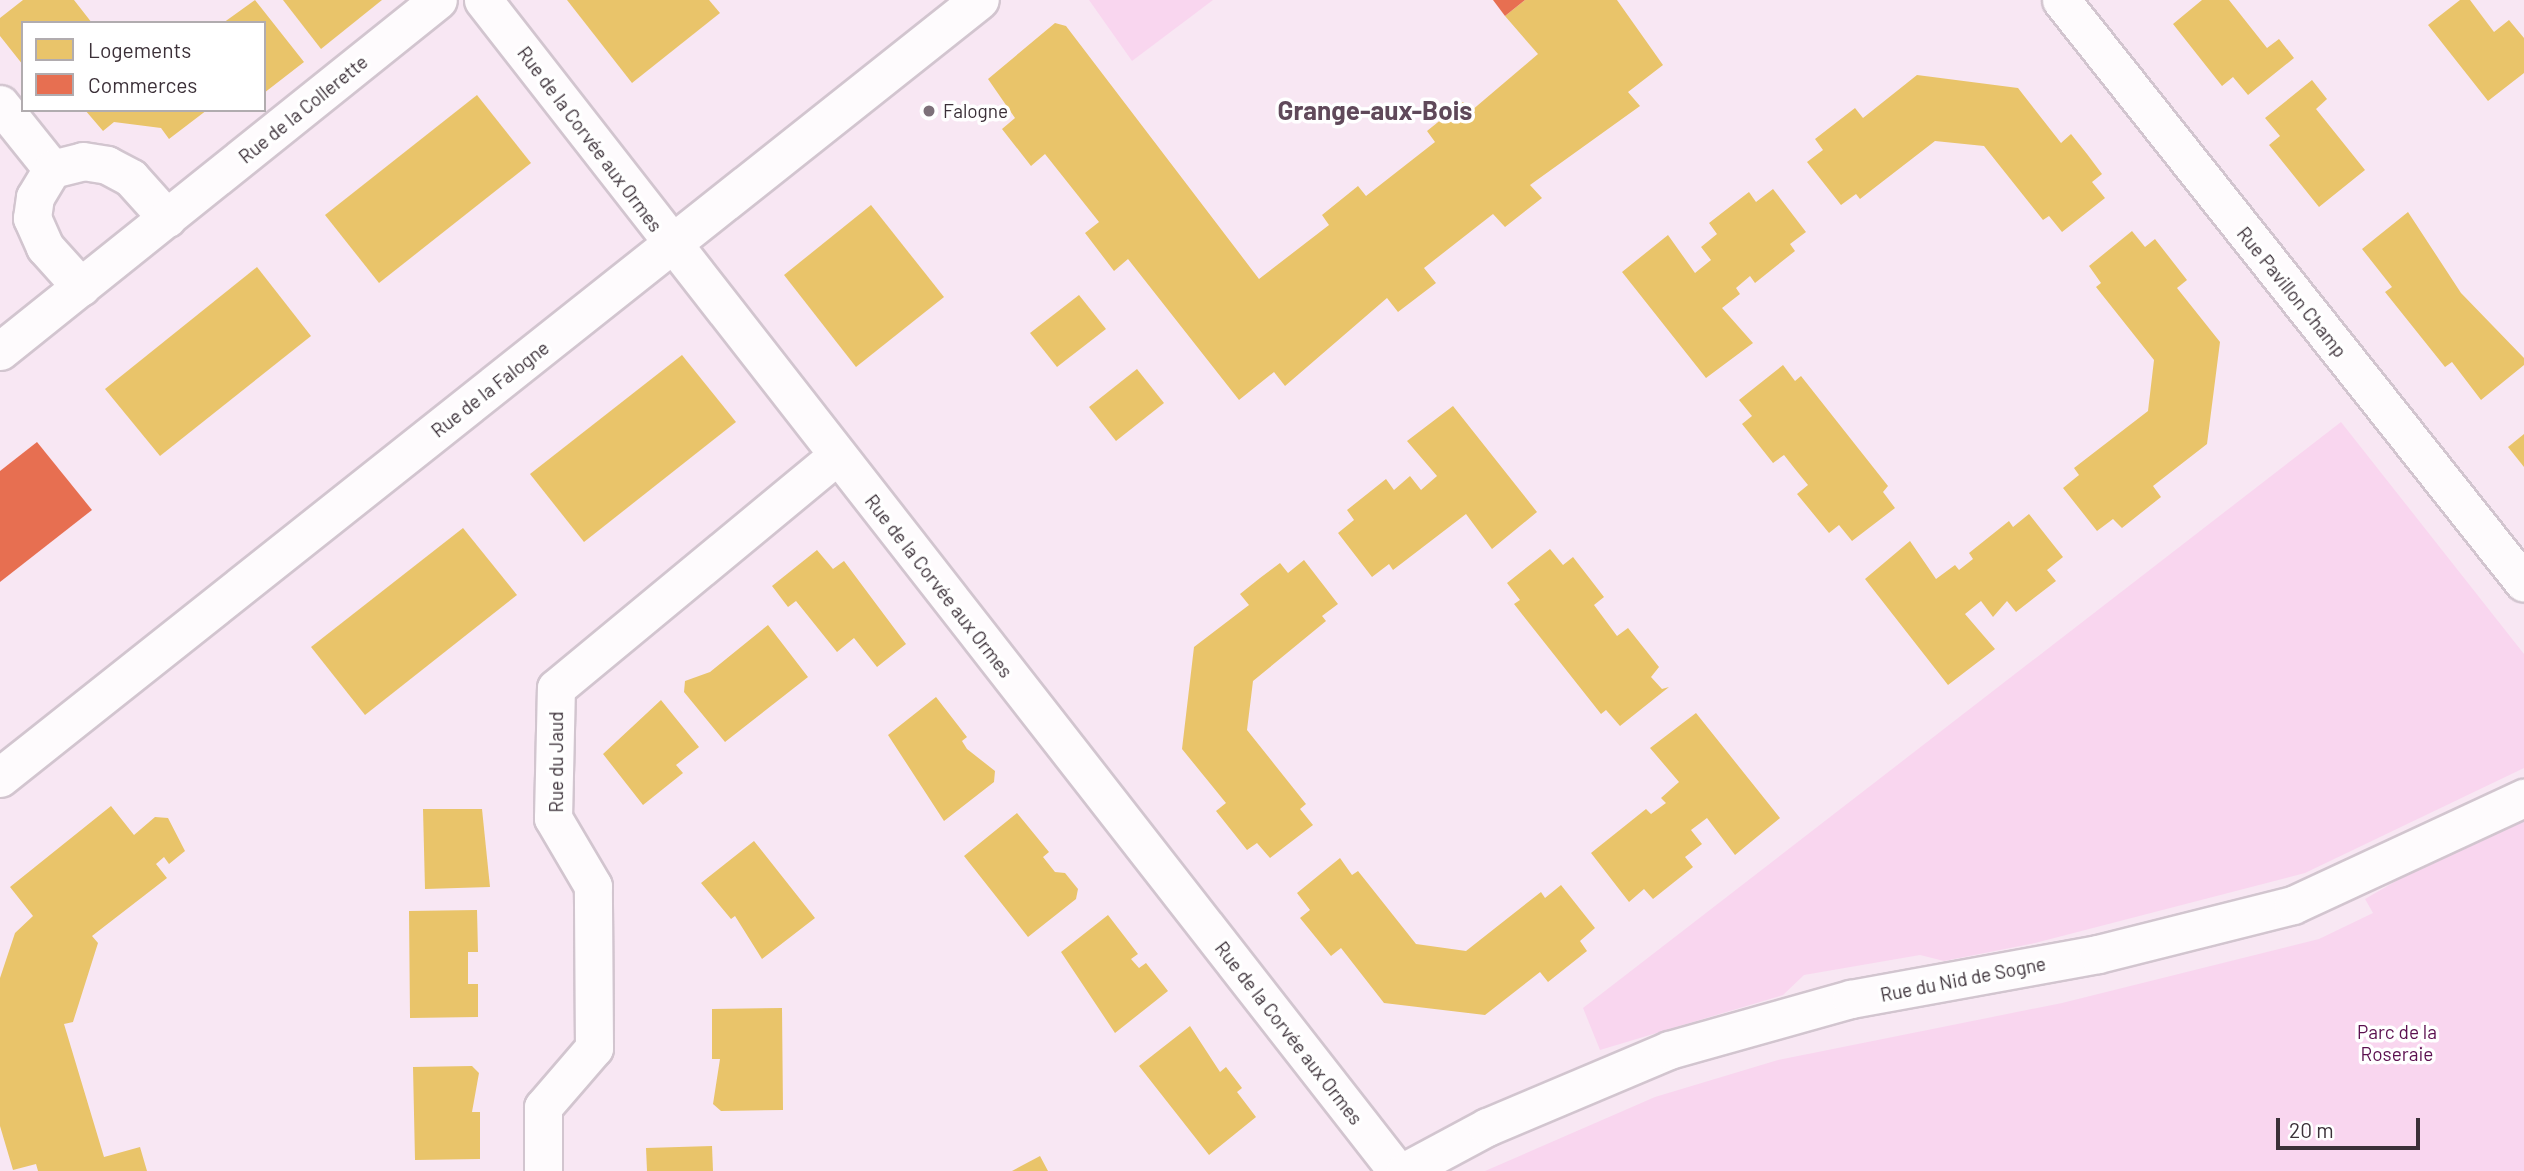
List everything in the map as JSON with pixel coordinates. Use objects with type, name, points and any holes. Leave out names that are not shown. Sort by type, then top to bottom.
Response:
[{"type":"street","name":"Rue de la Collerette","points":[[0,351],[438,0]]},
{"type":"street","name":"Rue de la Corvée aux Ormes","points":[[483,0],[671,245],[1397,1171]]},
{"type":"street","name":"Rue de la Falogne","points":[[0,778],[980,0]]},
{"type":"street","name":"Rue Pavillon Champ","points":[[2061,0],[2524,583]]},
{"type":"street","points":[[0,104],[52,169]]},
{"type":"street","points":[[81,287],[45,247],[32,218],[35,197],[52,169],[83,161],[107,165],[131,178],[167,218]]},
{"type":"street","name":"Rue du Jaud","points":[[543,1171],[543,1107],[594,1048],[593,886],[553,818],[556,688],[836,456]]},
{"type":"street","name":"Rue du Nid de Sogne","points":[[1405,1171],[1487,1127],[1669,1050],[1852,999],[2098,954],[2293,905],[2524,799]]},
{"type":"green space","points":[[1089,0],[1213,0],[1132,61]]},
{"type":"green space","points":[[2341,422],[2524,654],[2524,768],[2305,873],[2035,943],[1944,961],[1920,955],[1804,975],[1783,995],[1600,1050],[1583,1008]]},
{"type":"green space","name":"Parc de la Roseraie","points":[[2524,807],[2524,1171],[1485,1171],[1655,1097],[1778,1060],[2062,1003],[2319,939],[2373,913],[2365,899]]},
{"type":"building: Logements","points":[[23,0],[74,0],[90,21],[21,21],[21,62],[0,36],[0,18]]},
{"type":"building: Logements","points":[[255,0],[304,62],[266,91],[266,21],[226,21]]},
{"type":"building: Logements","points":[[283,0],[382,0],[321,49]]},
{"type":"building: Logements","points":[[567,0],[709,0],[720,13],[632,83]]},
{"type":"building: Logements","points":[[1525,0],[1617,0],[1663,65],[1628,92],[1640,106],[1530,185],[1542,198],[1505,227],[1493,214],[1424,268],[1436,283],[1398,312],[1387,298],[1285,386],[1274,372],[1239,400],[1128,259],[1114,271],[1085,233],[1099,222],[1045,154],[1031,166],[1002,129],[1015,118],[988,79],[1055,23],[1066,26],[1259,279],[1329,225],[1322,215],[1358,186],[1366,196],[1435,142],[1427,131],[1463,102],[1471,111],[1538,54],[1505,16]]},
{"type":"building: Logements","points":[[2202,0],[2229,0],[2267,48],[2279,39],[2294,58],[2248,95],[2233,77],[2222,86],[2173,24]]},
{"type":"building: Logements","points":[[2460,0],[2470,0],[2494,32],[2509,20],[2524,38],[2524,73],[2488,101],[2428,25]]},
{"type":"building: Logements","points":[[1917,75],[2018,88],[2061,143],[2071,134],[2087,154],[2102,174],[2092,182],[2105,198],[2062,232],[2049,216],[2043,220],[1984,146],[1935,141],[1860,199],[1856,194],[1841,205],[1807,162],[1823,150],[1815,139],[1855,108],[1863,118]]},
{"type":"building: Logements","points":[[2312,80],[2327,99],[2316,109],[2365,170],[2319,207],[2269,145],[2280,136],[2265,118]]},
{"type":"building: Logements","points":[[477,95],[531,163],[379,283],[325,215]]},
{"type":"building: Logements","points":[[87,112],[204,112],[169,139],[161,128],[114,122],[103,131]]},
{"type":"building: Logements","points":[[1773,189],[1806,232],[1790,244],[1795,251],[1755,283],[1750,276],[1736,288],[1740,294],[1722,308],[1753,343],[1706,378],[1622,272],[1668,235],[1695,273],[1711,260],[1701,247],[1717,234],[1709,223],[1749,192],[1756,202]]},
{"type":"building: Logements","points":[[871,205],[944,297],[856,367],[784,275]]},
{"type":"building: Logements","points":[[2408,212],[2461,293],[2524,358],[2524,365],[2481,400],[2452,362],[2445,367],[2385,292],[2392,287],[2362,249]]},
{"type":"building: Logements","points":[[2132,231],[2145,247],[2155,239],[2187,280],[2177,288],[2220,342],[2207,444],[2153,486],[2161,497],[2122,528],[2113,519],[2097,531],[2063,488],[2079,475],[2074,468],[2148,411],[2154,360],[2096,287],[2101,283],[2089,266]]},
{"type":"building: Logements","points":[[257,267],[311,336],[160,456],[105,389]]},
{"type":"building: Logements","points":[[1079,295],[1106,329],[1057,367],[1030,333]]},
{"type":"building: Logements","points":[[682,355],[736,422],[584,542],[530,474]]},
{"type":"building: Logements","points":[[1783,365],[1795,381],[1801,376],[1888,486],[1883,492],[1895,508],[1852,541],[1839,525],[1829,533],[1797,494],[1808,485],[1784,455],[1773,463],[1742,424],[1752,416],[1739,400]]},
{"type":"building: Logements","points":[[1137,369],[1164,403],[1116,441],[1089,407]]},
{"type":"building: Logements","points":[[1453,406],[1537,512],[1492,549],[1466,514],[1393,570],[1389,564],[1372,577],[1338,533],[1354,520],[1347,510],[1386,479],[1394,490],[1410,476],[1421,490],[1437,476],[1407,441]]},
{"type":"building: Logements","points":[[2524,434],[2524,467],[2508,447]]},
{"type":"building: Logements","points":[[2029,514],[2063,557],[2047,570],[2056,581],[2016,612],[2007,601],[1993,617],[1981,601],[1965,614],[1995,649],[1948,685],[1865,579],[1910,541],[1936,579],[1955,565],[1959,570],[1973,559],[1969,553],[2009,521],[2013,527]]},
{"type":"building: Logements","points":[[463,528],[517,595],[365,715],[311,647]]},
{"type":"building: Logements","points":[[1550,549],[1563,565],[1573,557],[1604,597],[1594,605],[1617,636],[1628,628],[1659,667],[1651,677],[1662,689],[1669,687],[1620,726],[1606,710],[1601,714],[1514,604],[1520,600],[1507,583]]},
{"type":"building: Logements","points":[[817,550],[833,569],[844,561],[906,644],[877,667],[854,638],[837,652],[796,601],[788,607],[772,586]]},
{"type":"building: Logements","points":[[1304,560],[1338,604],[1322,616],[1326,621],[1253,681],[1247,730],[1306,804],[1300,809],[1313,825],[1270,858],[1257,843],[1247,850],[1216,811],[1226,803],[1182,749],[1194,647],[1249,605],[1240,594],[1260,578],[1280,563],[1288,573]]},
{"type":"building: Logements","points":[[768,625],[808,677],[725,742],[684,692],[685,681],[710,672]]},
{"type":"building: Logements","points":[[936,697],[967,737],[962,741],[967,749],[995,771],[994,782],[944,821],[888,735]]},
{"type":"building: Logements","points":[[661,700],[699,747],[676,765],[683,773],[643,805],[603,754]]},
{"type":"building: Logements","points":[[1696,713],[1780,818],[1735,855],[1707,818],[1691,830],[1702,844],[1685,857],[1693,867],[1653,899],[1644,889],[1629,902],[1591,853],[1646,809],[1651,814],[1666,803],[1661,798],[1679,782],[1650,748]]},
{"type":"building: Logements","points":[[111,806],[134,835],[155,817],[168,818],[185,851],[169,864],[164,857],[156,864],[167,878],[92,936],[98,943],[73,1022],[64,1024],[104,1157],[140,1147],[147,1171],[38,1171],[36,1164],[13,1170],[0,1126],[0,978],[15,933],[33,916],[10,887]]},
{"type":"building: Logements","points":[[423,809],[482,809],[490,887],[425,889]]},
{"type":"building: Logements","points":[[1017,813],[1049,852],[1043,857],[1055,872],[1065,873],[1078,889],[1076,899],[1028,937],[964,856]]},
{"type":"building: Logements","points":[[754,841],[815,918],[762,959],[735,916],[731,919],[701,883]]},
{"type":"building: Logements","points":[[1340,858],[1352,875],[1358,871],[1416,944],[1466,951],[1541,892],[1545,898],[1561,885],[1595,928],[1580,941],[1587,951],[1548,982],[1540,972],[1485,1015],[1384,1003],[1341,948],[1331,956],[1300,918],[1310,910],[1297,893]]},
{"type":"building: Logements","points":[[477,910],[478,952],[468,952],[468,984],[478,984],[478,1017],[410,1018],[409,911]]},
{"type":"building: Logements","points":[[1108,915],[1138,954],[1131,959],[1139,968],[1146,963],[1168,991],[1115,1033],[1061,952]]},
{"type":"building: Logements","points":[[782,1008],[783,1110],[721,1111],[713,1104],[720,1059],[712,1059],[712,1009]]},
{"type":"building: Logements","points":[[1190,1026],[1220,1072],[1226,1067],[1242,1088],[1237,1092],[1256,1117],[1209,1155],[1139,1066]]},
{"type":"building: Logements","points":[[472,1066],[479,1073],[472,1112],[480,1112],[480,1159],[415,1160],[413,1067]]},
{"type":"building: Logements","points":[[712,1146],[713,1171],[647,1171],[646,1148]]},
{"type":"building: Logements","points":[[1040,1156],[1048,1171],[1012,1171]]},
{"type":"building: Commerces","points":[[1493,0],[1525,0],[1505,16]]},
{"type":"building: Commerces","points":[[37,442],[92,510],[0,582],[0,471]]},
{"type":"place","name":"Falogne","points":[[929,111]]},
{"type":"district","name":"Grange-aux-Bois","points":[[1375,110]]}]
